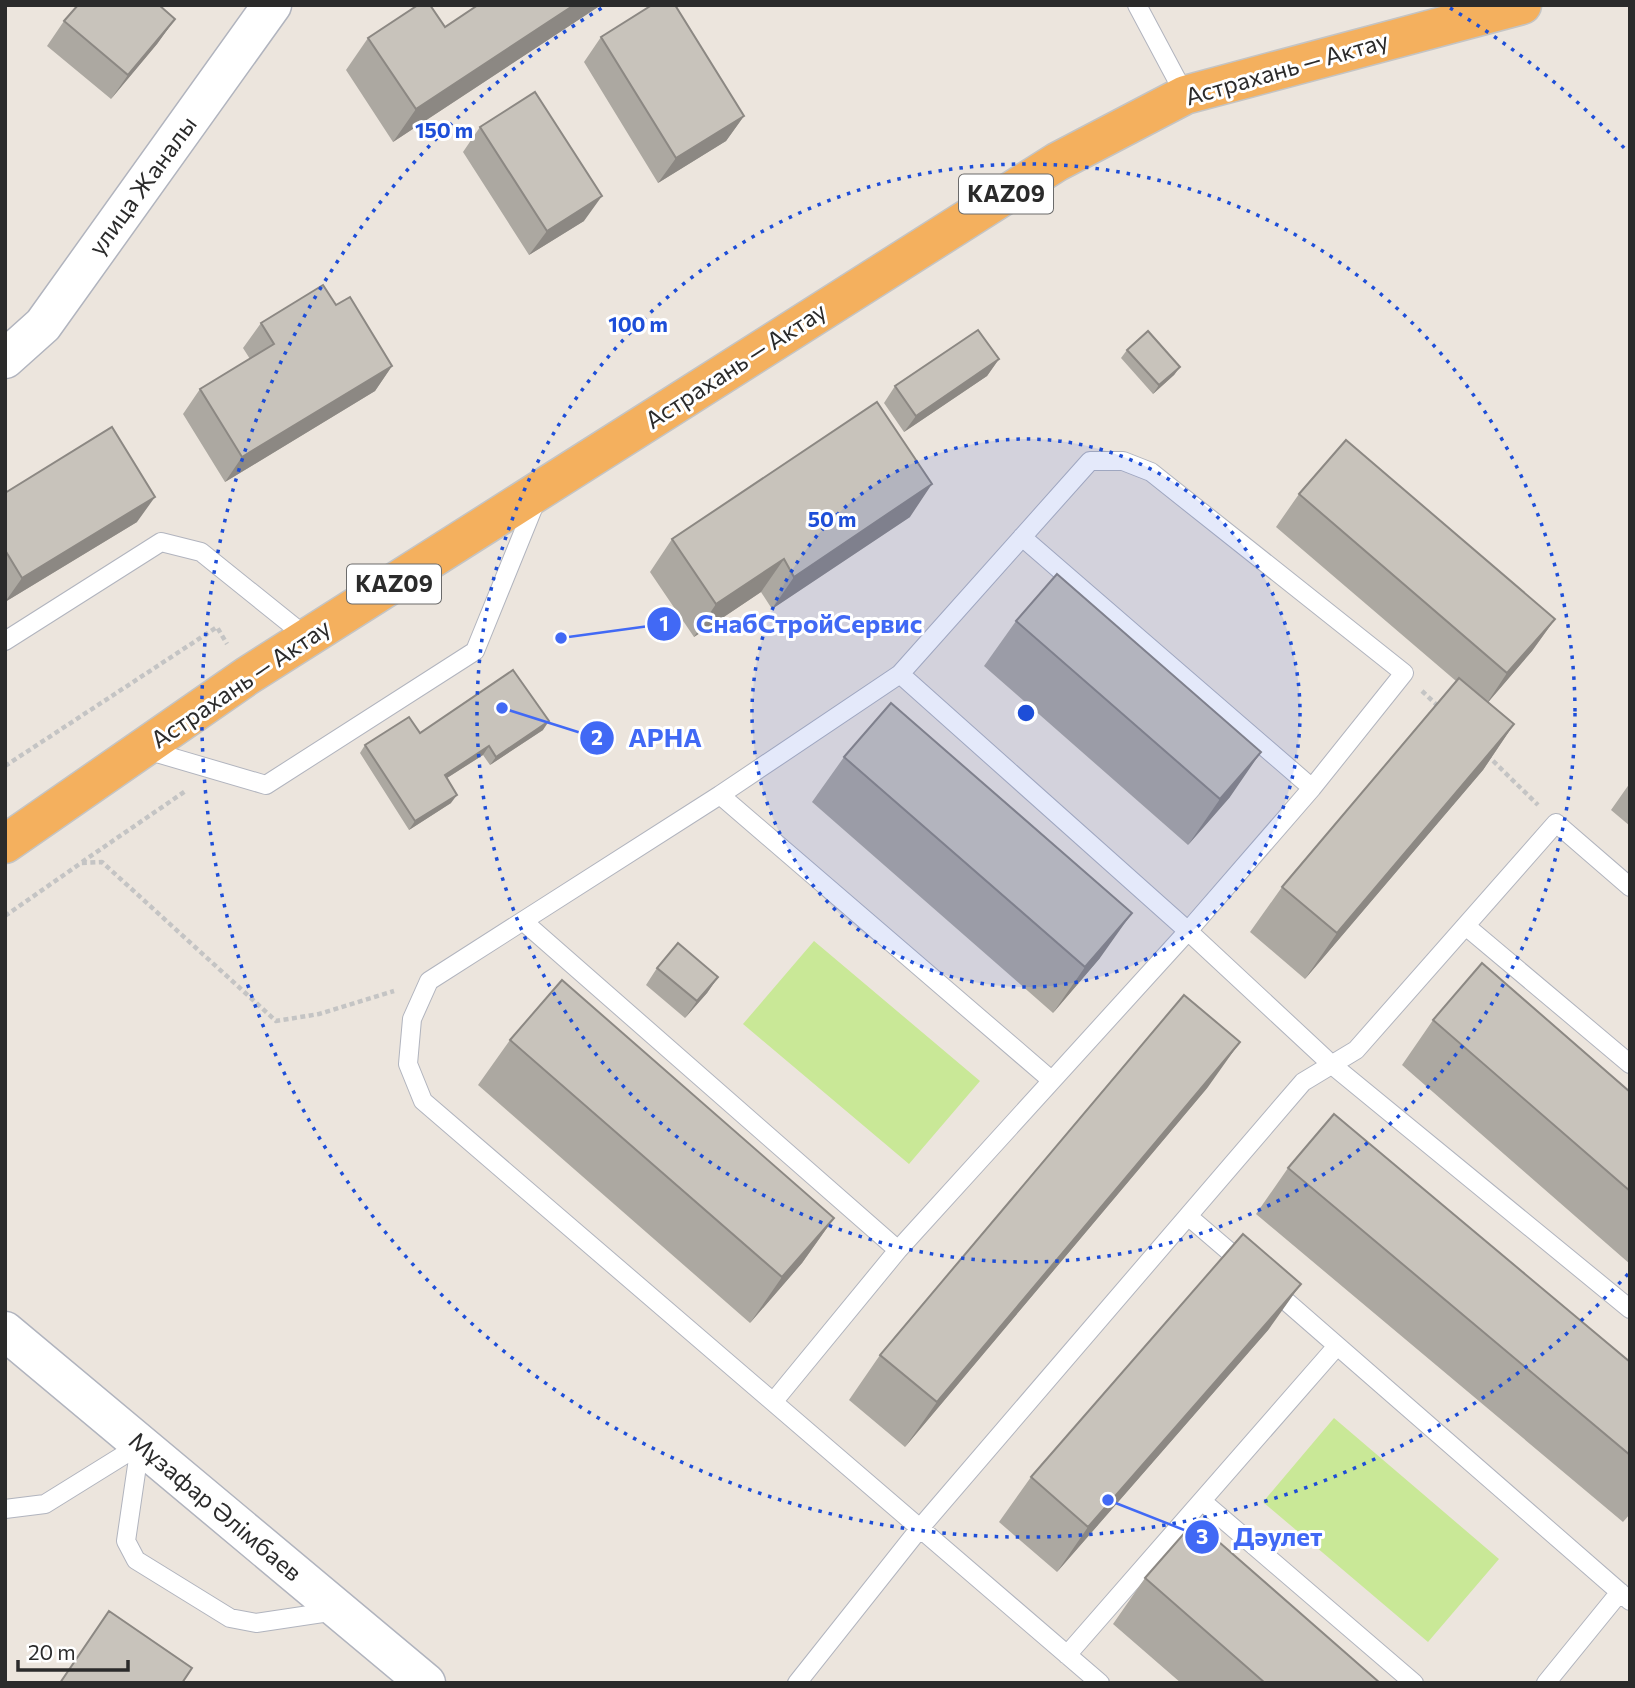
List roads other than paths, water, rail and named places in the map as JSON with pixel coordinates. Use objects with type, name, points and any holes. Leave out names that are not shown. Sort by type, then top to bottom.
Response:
[{"type":"highway","name":"Астрахань — Актау","points":[[5,844],[247,676],[1056,162],[1185,95],[1522,5]]},
{"type":"street","name":"улица Жаналы","points":[[5,359],[43,325],[272,5]]},
{"type":"street","name":"Мұзафар Әлімбаев","points":[[5,1331],[426,1683]]},
{"type":"lane","points":[[1137,5],[1185,95]]},
{"type":"lane","points":[[774,1401],[898,1250],[1050,1079],[1188,931],[1312,788],[1404,673],[1151,472],[1123,461],[1090,461],[900,674],[720,795],[429,981],[412,1019],[408,1063],[422,1101],[1100,1683]]},
{"type":"lane","points":[[143,749],[266,785],[475,652],[540,492]]},
{"type":"lane","points":[[1022,537],[1312,788]]},
{"type":"lane","points":[[5,641],[161,542],[201,552],[308,638]]},
{"type":"lane","points":[[900,674],[1188,931],[1331,1065],[1630,1309]]},
{"type":"lane","points":[[720,795],[1050,1079]]},
{"type":"lane","points":[[797,1683],[920,1528],[1303,1082],[1356,1050],[1556,823],[1630,887]]},
{"type":"lane","points":[[524,922],[898,1250]]},
{"type":"lane","points":[[1467,927],[1630,1065]]},
{"type":"lane","points":[[1189,1217],[1625,1596],[1546,1683]]},
{"type":"lane","points":[[1067,1655],[1337,1346]]},
{"type":"lane","points":[[5,1509],[45,1504],[140,1446]]},
{"type":"lane","points":[[140,1446],[126,1541],[136,1560],[230,1618],[256,1623],[340,1611]]},
{"type":"lane","points":[[1202,1501],[1415,1683]]},
{"type":"place","name":"СнабСтройСервис","points":[[561,638]]},
{"type":"place","name":"АРНА","points":[[502,708]]},
{"type":"place","name":"Дәулет","points":[[1108,1500]]}]
